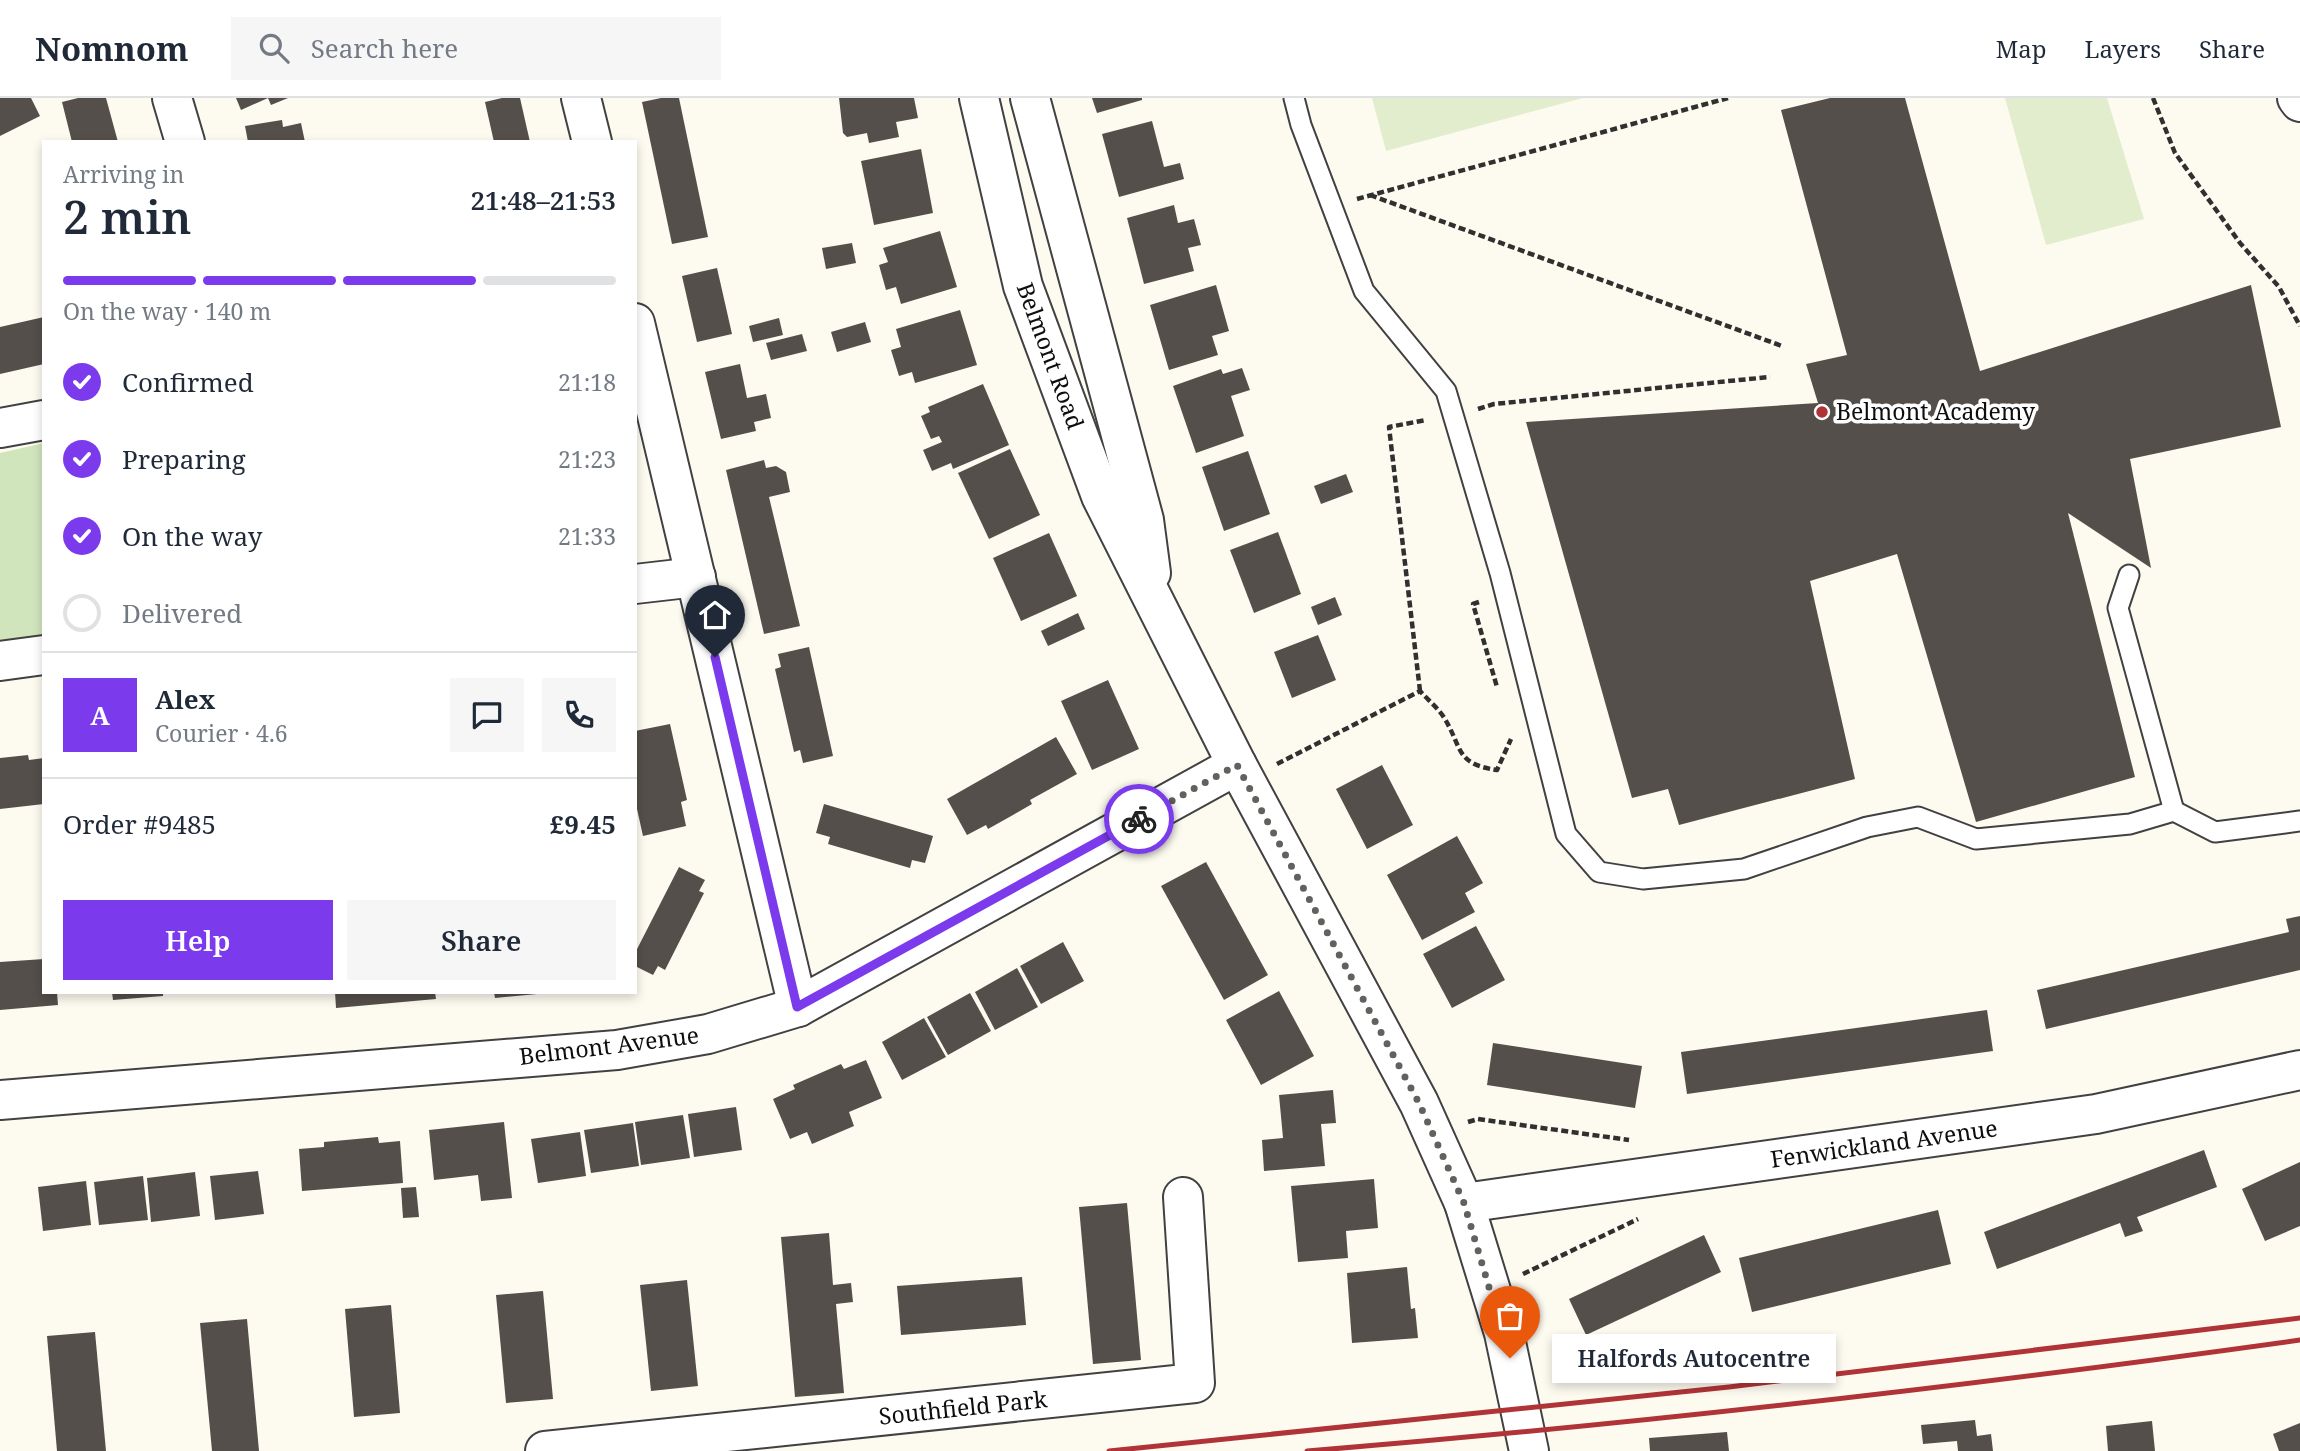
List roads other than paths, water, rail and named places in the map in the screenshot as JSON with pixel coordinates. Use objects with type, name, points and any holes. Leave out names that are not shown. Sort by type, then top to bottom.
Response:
[{"type":"street","points":[[172,98],[184,140]]},
{"type":"street","points":[[581,98],[592,140]]},
{"type":"street","name":"Belmont Road","points":[[979,98],[1023,286],[1101,496],[1241,773],[1419,1103],[1464,1203],[1504,1333],[1529,1451]]},
{"type":"street","name":"Belmont Road","points":[[1030,98],[1144,520],[1154,603]]},
{"type":"street","points":[[2297,98],[2300,102]]},
{"type":"street","points":[[637,331],[797,1007]]},
{"type":"street","points":[[0,428],[42,420]]},
{"type":"street","points":[[637,584],[696,577]]},
{"type":"street","points":[[0,661],[42,655]]},
{"type":"street","name":"Belmont Avenue","points":[[0,1100],[617,1050],[708,1034],[797,1007],[1241,773]]},
{"type":"street","name":"Fenwickland Avenue","points":[[1464,1203],[2096,1114],[2300,1070]]},
{"type":"street","name":"Southfield Park","points":[[545,1451],[1195,1383],[1183,1197]]},
{"type":"lane","points":[[1294,98],[1301,125],[1364,291],[1446,391],[1505,593],[1566,834],[1599,872],[1643,878],[1744,869],[1867,827],[1918,817],[1976,839],[2130,824],[2174,811],[2215,832],[2300,821]]},
{"type":"lane","points":[[2129,575],[2119,608],[2174,811]]},
{"type":"railway","points":[[1109,1451],[1729,1387],[2300,1318]]},
{"type":"railway","points":[[1307,1451],[1804,1403],[2300,1340]]},
{"type":"place","name":"Belmont Academy","points":[[1822,412]]},
{"type":"place","name":"Halfords Autocentre","points":[[1510,1358]]}]
